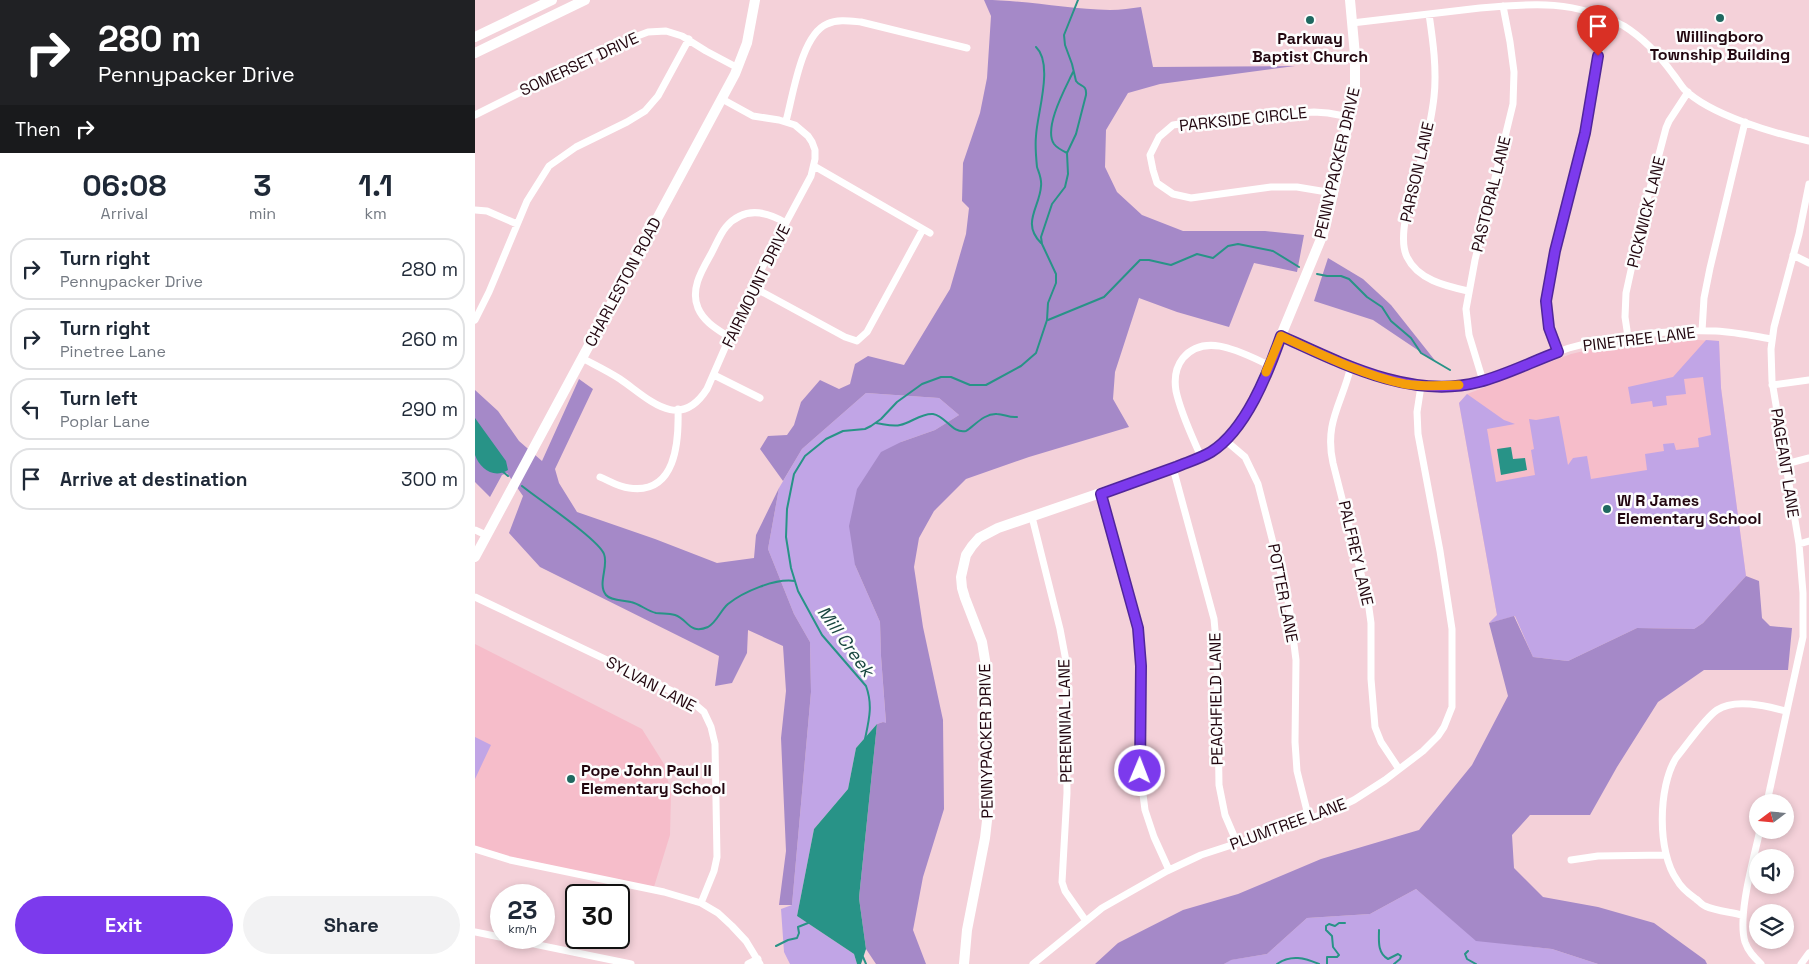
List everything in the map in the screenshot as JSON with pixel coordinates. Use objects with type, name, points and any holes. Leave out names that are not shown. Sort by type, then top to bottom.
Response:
[{"type":"street","points":[[475,37],[533,4],[551,0]]},
{"type":"street","points":[[475,53],[585,0]]},
{"type":"street","name":"CHARLESTON ROAD","points":[[475,557],[738,68],[751,29],[755,0]]},
{"type":"street","name":"PENNYPACKER DRIVE","points":[[964,964],[967,930],[985,838],[989,798],[987,666],[982,642],[962,588],[963,566],[966,555],[979,538],[998,528],[1101,494],[1201,457],[1211,452],[1237,428],[1249,409],[1269,365],[1323,234],[1350,117],[1356,79],[1350,0]]},
{"type":"street","points":[[1352,24],[1537,3],[1559,4],[1585,10],[1624,26],[1645,42],[1688,92],[1707,105],[1745,122],[1788,137],[1809,141]]},
{"type":"street","name":"PASTORAL LANE","points":[[1483,381],[1467,326],[1466,309],[1468,291],[1513,104],[1514,72],[1503,6]]},
{"type":"street","name":"PARSON LANE","points":[[1429,14],[1435,74],[1434,96],[1424,149],[1404,225],[1403,243],[1407,259],[1424,276],[1438,283],[1468,291]]},
{"type":"street","points":[[1558,352],[1548,323],[1547,293],[1572,181],[1585,133],[1598,56],[1612,20]]},
{"type":"street","points":[[786,121],[808,43],[812,35],[826,24],[843,21],[861,22],[967,48]]},
{"type":"street","name":"SOMERSET DRIVE","points":[[475,115],[598,53],[639,35],[657,31],[666,31],[689,40],[706,52],[738,68]]},
{"type":"street","points":[[475,320],[489,292],[517,224],[537,183],[549,166],[576,147],[636,117],[652,104],[668,80],[689,40]]},
{"type":"street","name":"PICKWICK LANE","points":[[1628,337],[1625,301],[1644,211],[1669,120],[1688,92]]},
{"type":"street","name":"FAIRMOUNT DRIVE","points":[[678,409],[690,406],[703,396],[753,287],[811,176],[814,166],[815,150],[812,142],[802,130],[786,121],[753,116],[722,99]]},
{"type":"street","name":"PARKSIDE CIRCLE","points":[[1333,193],[1297,187],[1279,187],[1191,198],[1173,194],[1157,183],[1151,155],[1159,137],[1173,126],[1207,120],[1314,112],[1350,117]]},
{"type":"street","points":[[1702,331],[1704,298],[1709,273],[1745,122]]},
{"type":"street","points":[[753,287],[845,337],[857,341],[867,332],[927,231],[814,166]]},
{"type":"street","name":"PAGEANT LANE","points":[[1769,794],[1786,711],[1806,636],[1799,544],[1773,385],[1772,339],[1809,186]]},
{"type":"street","points":[[475,210],[487,211],[517,224]]},
{"type":"street","points":[[729,337],[707,322],[698,308],[695,292],[707,260],[726,227],[739,217],[747,214],[762,213],[774,216],[786,223]]},
{"type":"street","points":[[1793,254],[1809,263]]},
{"type":"street","name":"PINETREE LANE","points":[[1281,336],[1351,366],[1394,381],[1421,386],[1463,385],[1483,381],[1581,345],[1628,337],[1702,331],[1735,333],[1772,339]]},
{"type":"street","points":[[1201,457],[1176,391],[1175,374],[1183,359],[1195,348],[1211,345],[1228,348],[1269,365]]},
{"type":"street","points":[[582,358],[619,378],[653,404],[668,409],[678,409],[675,455],[670,469],[659,481],[652,486],[636,489],[619,486],[600,477]]},
{"type":"street","name":"PALFREY LANE","points":[[1351,366],[1345,388],[1333,417],[1329,444],[1368,601],[1371,623],[1371,679],[1375,727],[1381,742],[1399,769]]},
{"type":"street","points":[[714,375],[760,398]]},
{"type":"street","points":[[1773,385],[1809,380]]},
{"type":"street","name":"PLUMTREE LANE","points":[[1033,964],[1111,901],[1201,855],[1309,819],[1354,800],[1375,788],[1423,751],[1438,736],[1452,707],[1452,630],[1440,551],[1418,434],[1417,412],[1421,386]]},
{"type":"street","name":"POTTER LANE","points":[[1225,440],[1245,457],[1258,484],[1289,605],[1296,660],[1295,742],[1297,771],[1309,819]]},
{"type":"street","points":[[1786,464],[1809,458]]},
{"type":"street","name":"PEACHFIELD LANE","points":[[1173,468],[1214,619],[1217,652],[1219,785],[1225,816],[1237,843]]},
{"type":"street","points":[[1101,494],[1138,628],[1141,666],[1140,771],[1142,795],[1154,837],[1169,870]]},
{"type":"street","name":"PERENNIAL LANE","points":[[1032,517],[1060,628],[1065,661],[1067,793],[1062,882],[1065,891],[1085,921]]},
{"type":"street","points":[[475,530],[486,535]]},
{"type":"street","points":[[1799,544],[1809,541]]},
{"type":"street","name":"SYLVAN LANE","points":[[475,597],[674,692],[691,701],[704,712],[711,727],[715,744],[718,851],[714,871],[701,904]]},
{"type":"street","points":[[1742,915],[1704,906],[1676,880],[1666,855],[1663,802],[1665,784],[1676,758],[1717,710],[1730,705],[1749,704],[1786,711]]},
{"type":"street","points":[[1759,839],[1742,915],[1745,941],[1749,950],[1761,964]]},
{"type":"street","points":[[475,849],[510,860],[664,892],[701,904],[718,913],[745,941],[759,962],[748,964]]},
{"type":"street","points":[[1571,860],[1598,856],[1666,855]]},
{"type":"street","points":[[475,932],[631,964]]},
{"type":"street","points":[[1801,964],[1809,952]]},
{"type":"shaded area","points":[[984,0],[1110,10],[1141,7],[1153,67],[1295,66],[1160,84],[1128,93],[1106,130],[1105,167],[1117,192],[1142,215],[1183,231],[1265,231],[1304,235],[1297,272],[1254,263],[1229,327],[1177,312],[1139,298],[1115,372],[1113,399],[1129,427],[1029,457],[966,479],[934,511],[919,538],[914,567],[923,627],[943,720],[944,809],[923,877],[913,930],[926,964],[876,964],[866,949],[859,898],[877,724],[886,723],[880,622],[855,565],[849,526],[857,489],[881,452],[901,442],[935,430],[959,415],[939,398],[866,393],[802,449],[783,481],[760,449],[768,436],[787,435],[794,425],[801,402],[820,380],[839,389],[850,384],[855,364],[868,356],[904,365],[950,289],[966,234],[969,208],[962,201],[963,163],[980,113],[987,78],[991,16]]},
{"type":"shaded area","points":[[1328,258],[1363,279],[1391,305],[1437,363],[1373,320],[1314,301]]},
{"type":"shaded area","name":"W R James Elementary School","points":[[1677,339],[1719,341],[1721,388],[1746,576],[1694,629],[1637,628],[1533,657],[1515,616],[1489,623],[1497,615],[1459,403],[1467,394],[1571,354],[1602,347]]},
{"type":"shaded area","name":"W R James Elementary School","points":[[1706,340],[1719,341],[1721,388],[1746,576],[1703,623],[1694,629],[1637,628],[1568,661],[1533,657],[1515,616],[1489,623],[1497,615],[1459,403],[1467,394],[1504,420],[1515,424],[1487,429],[1496,482],[1535,475],[1531,450],[1534,449],[1529,419],[1536,420],[1559,416],[1568,465],[1573,458],[1587,456],[1591,479],[1647,470],[1645,454],[1664,451],[1663,444],[1674,443],[1676,450],[1699,447],[1698,438],[1711,435],[1703,377],[1684,379],[1686,394],[1666,396],[1667,405],[1653,407],[1652,401],[1631,404],[1628,387],[1673,377]]},
{"type":"shaded area","points":[[579,379],[593,389],[555,469],[559,483],[577,512],[717,563],[754,558],[756,535],[779,488],[768,549],[794,614],[810,642],[811,692],[792,905],[779,905],[786,851],[781,738],[786,691],[783,646],[748,630],[747,653],[732,683],[715,686],[719,656],[540,567],[509,533],[523,496],[507,473],[502,475],[490,497],[475,482],[475,390],[498,411],[519,441],[542,461]]},
{"type":"shaded area","points":[[866,393],[939,398],[959,415],[935,430],[901,442],[855,565],[880,622],[886,724],[883,722],[877,724],[856,748],[848,789],[814,829],[797,916],[854,954],[857,964],[790,964],[784,952],[781,909],[792,905],[811,692],[810,642],[794,614],[768,549],[779,488],[802,449]]},
{"type":"shaded area","points":[[475,418],[506,461],[508,470],[503,473],[488,471],[477,460],[475,455]]},
{"type":"shaded area","points":[[1511,447],[1513,459],[1525,458],[1527,470],[1501,475],[1497,449]]},
{"type":"shaded area","points":[[1746,576],[1759,581],[1762,618],[1770,626],[1792,628],[1788,670],[1704,670],[1658,702],[1617,767],[1590,815],[1530,815],[1512,835],[1514,868],[1543,897],[1598,907],[1654,923],[1705,960],[1707,964],[1598,964],[1552,949],[1476,941],[1416,889],[1370,914],[1307,918],[1267,954],[1231,960],[1224,964],[1095,964],[1118,943],[1183,910],[1238,894],[1321,859],[1419,830],[1472,765],[1508,696],[1489,623],[1514,616],[1533,657],[1568,661],[1637,628],[1694,629],[1703,623]]},
{"type":"shaded area","name":"Pope John Paul II Elementary School","points":[[475,644],[642,729],[664,764],[671,794],[670,835],[653,890],[475,849]]},
{"type":"shaded area","points":[[877,724],[859,898],[866,949],[861,964],[857,964],[854,954],[797,916],[814,829],[848,789],[856,748]]},
{"type":"shaded area","points":[[475,737],[491,745],[475,779]]},
{"type":"shaded area","points":[[1416,889],[1476,940],[1552,949],[1598,964],[1224,964],[1230,960],[1267,954],[1307,918],[1370,914]]},
{"type":"waterway","name":"Mill Creek","points":[[865,739],[870,706],[866,686],[822,635],[798,591],[791,568],[786,537],[787,509],[794,474],[805,456],[826,439],[843,431],[865,429],[871,426],[881,419],[897,402],[922,384],[941,377],[951,377],[970,385],[986,385],[1021,366],[1036,353],[1047,320],[1048,303],[1056,283],[1056,274],[1042,244],[1041,237],[1052,204],[1065,187],[1068,174],[1067,153],[1076,134],[1086,95],[1084,87],[1076,81],[1065,45],[1064,35],[1078,0]]},
{"type":"waterway","points":[[1036,47],[1044,65],[1044,77],[1036,144],[1037,167],[1041,178],[1041,186],[1033,215],[1032,229],[1041,243]]},
{"type":"waterway","points":[[1067,153],[1054,144],[1051,137],[1051,128],[1061,97],[1073,72]]},
{"type":"waterway","points":[[1048,320],[1104,297],[1140,260],[1171,265],[1197,254],[1213,258],[1228,246],[1238,244],[1273,251],[1299,267]]},
{"type":"waterway","points":[[1317,274],[1341,276],[1349,279],[1367,297],[1382,307],[1391,321],[1411,338],[1421,353],[1450,370]]},
{"type":"waterway","points":[[876,423],[897,426],[924,415],[933,414],[938,415],[957,430],[966,431],[988,415],[1000,414],[1017,417]]},
{"type":"waterway","points":[[502,471],[508,476]]},
{"type":"waterway","points":[[522,486],[580,529],[599,547],[605,559],[603,586],[608,597],[628,601],[656,613],[675,615],[693,628],[702,629],[708,627],[728,604],[742,595],[769,584],[795,581]]},
{"type":"waterway","points":[[776,946],[797,938],[799,933],[798,927],[808,923]]},
{"type":"waterway","points":[[1327,964],[1327,957],[1337,957],[1339,955],[1333,947],[1332,936],[1326,930],[1326,926],[1329,924],[1335,926],[1339,923],[1345,923]]},
{"type":"waterway","points":[[1379,930],[1379,946],[1384,956],[1388,959],[1398,954],[1401,956],[1394,964]]},
{"type":"waterway","points":[[1468,951],[1465,954],[1467,959],[1476,964]]},
{"type":"waterway","name":"Mill Creek","points":[[863,957],[866,964]]},
{"type":"waterway","points":[[1277,964],[1293,958],[1309,960],[1319,964]]},
{"type":"slow traffic","points":[[1266,372],[1281,336],[1385,379],[1421,386],[1459,385]]},
{"type":"place","name":"Willingboro Township Building","points":[[1720,18]]},
{"type":"place","name":"Parkway Baptist Church","points":[[1310,20]]},
{"type":"place","name":"W R James Elementary School","points":[[1607,509]]},
{"type":"place","name":"Pope John Paul II Elementary School","points":[[571,779]]},
{"type":"route","points":[[1140,771],[1141,666],[1138,628],[1101,494],[1189,462],[1211,452],[1221,444],[1237,428],[1249,409],[1281,336],[1385,379],[1421,386],[1463,385],[1479,382],[1558,352],[1551,337],[1546,301],[1555,251],[1585,133],[1598,56]]}]
